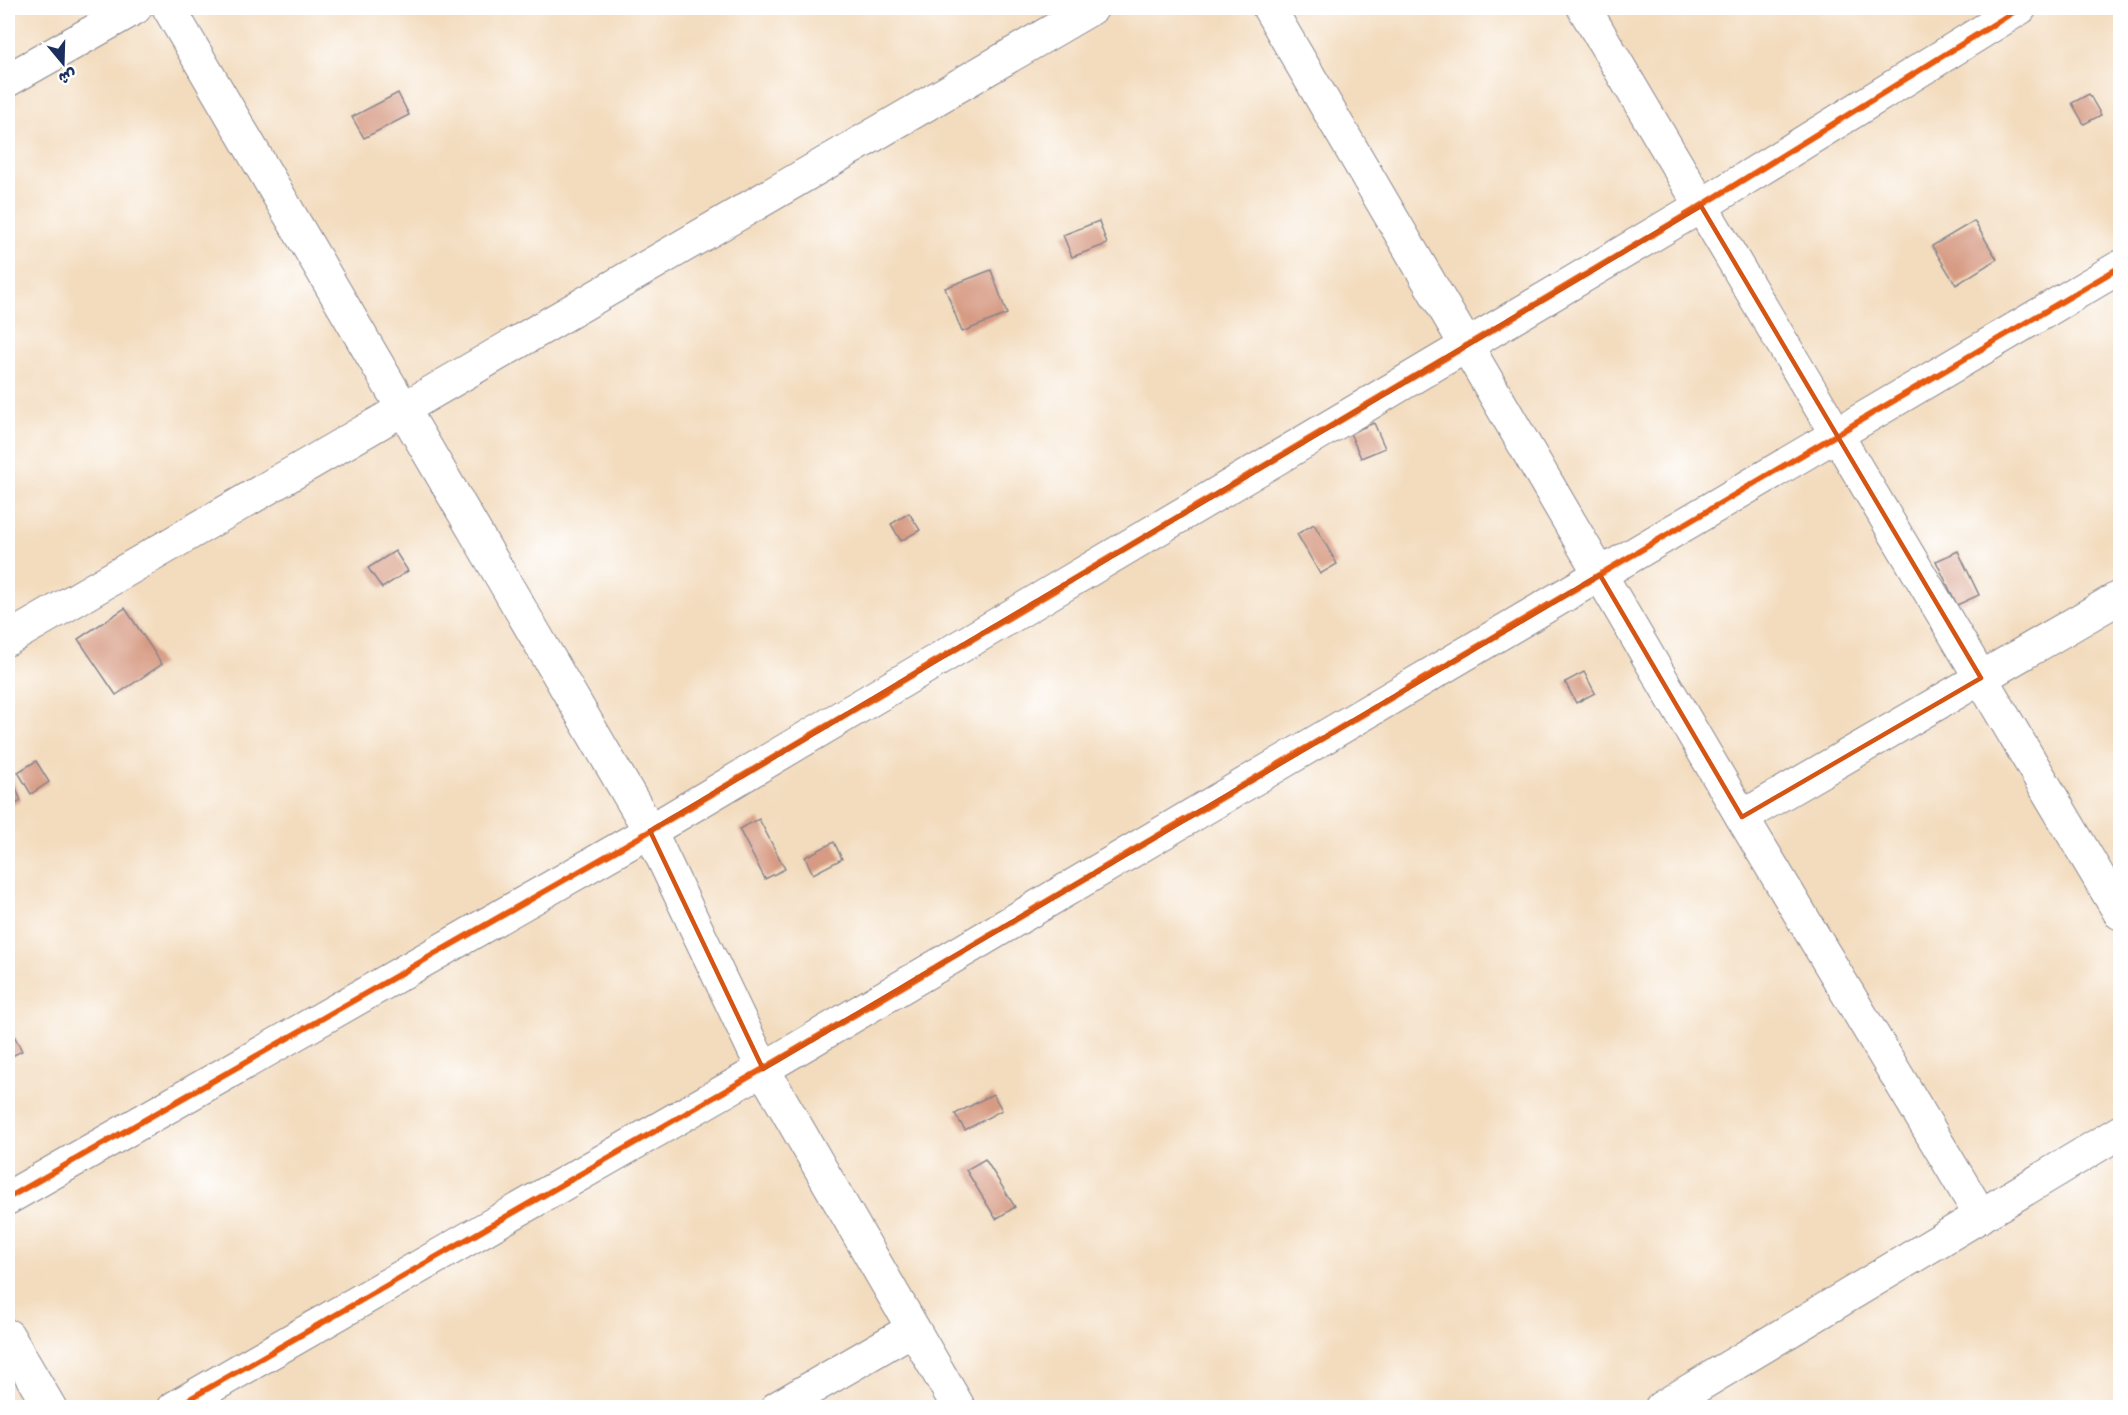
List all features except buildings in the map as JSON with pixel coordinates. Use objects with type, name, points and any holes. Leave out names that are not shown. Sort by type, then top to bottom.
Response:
[{"type":"street","points":[[8,80],[135,8]]},
{"type":"street","points":[[169,8],[650,831],[763,1069],[959,1407]]},
{"type":"street","points":[[8,639],[1092,8]]},
{"type":"street","points":[[1269,8],[1742,817],[1981,1216]]},
{"type":"street","points":[[1584,8],[2121,913]]},
{"type":"street","points":[[8,1198],[650,831],[1701,206],[2020,8]]},
{"type":"street","points":[[174,1407],[763,1069],[2121,267]]},
{"type":"street","points":[[1742,817],[2121,597]]},
{"type":"street","points":[[1661,1407],[2121,1132]]},
{"type":"street","points":[[777,1407],[913,1329]]},
{"type":"street","points":[[8,1336],[50,1407]]},
{"type":"highlighted area","points":[[1701,206],[1981,678],[1742,817],[1600,575],[763,1069],[650,831]]},
{"type":"cycle path","points":[[8,1198],[650,831],[1701,206],[2020,8]]},
{"type":"cycle path","points":[[174,1408],[763,1069],[2120,267]]}]
